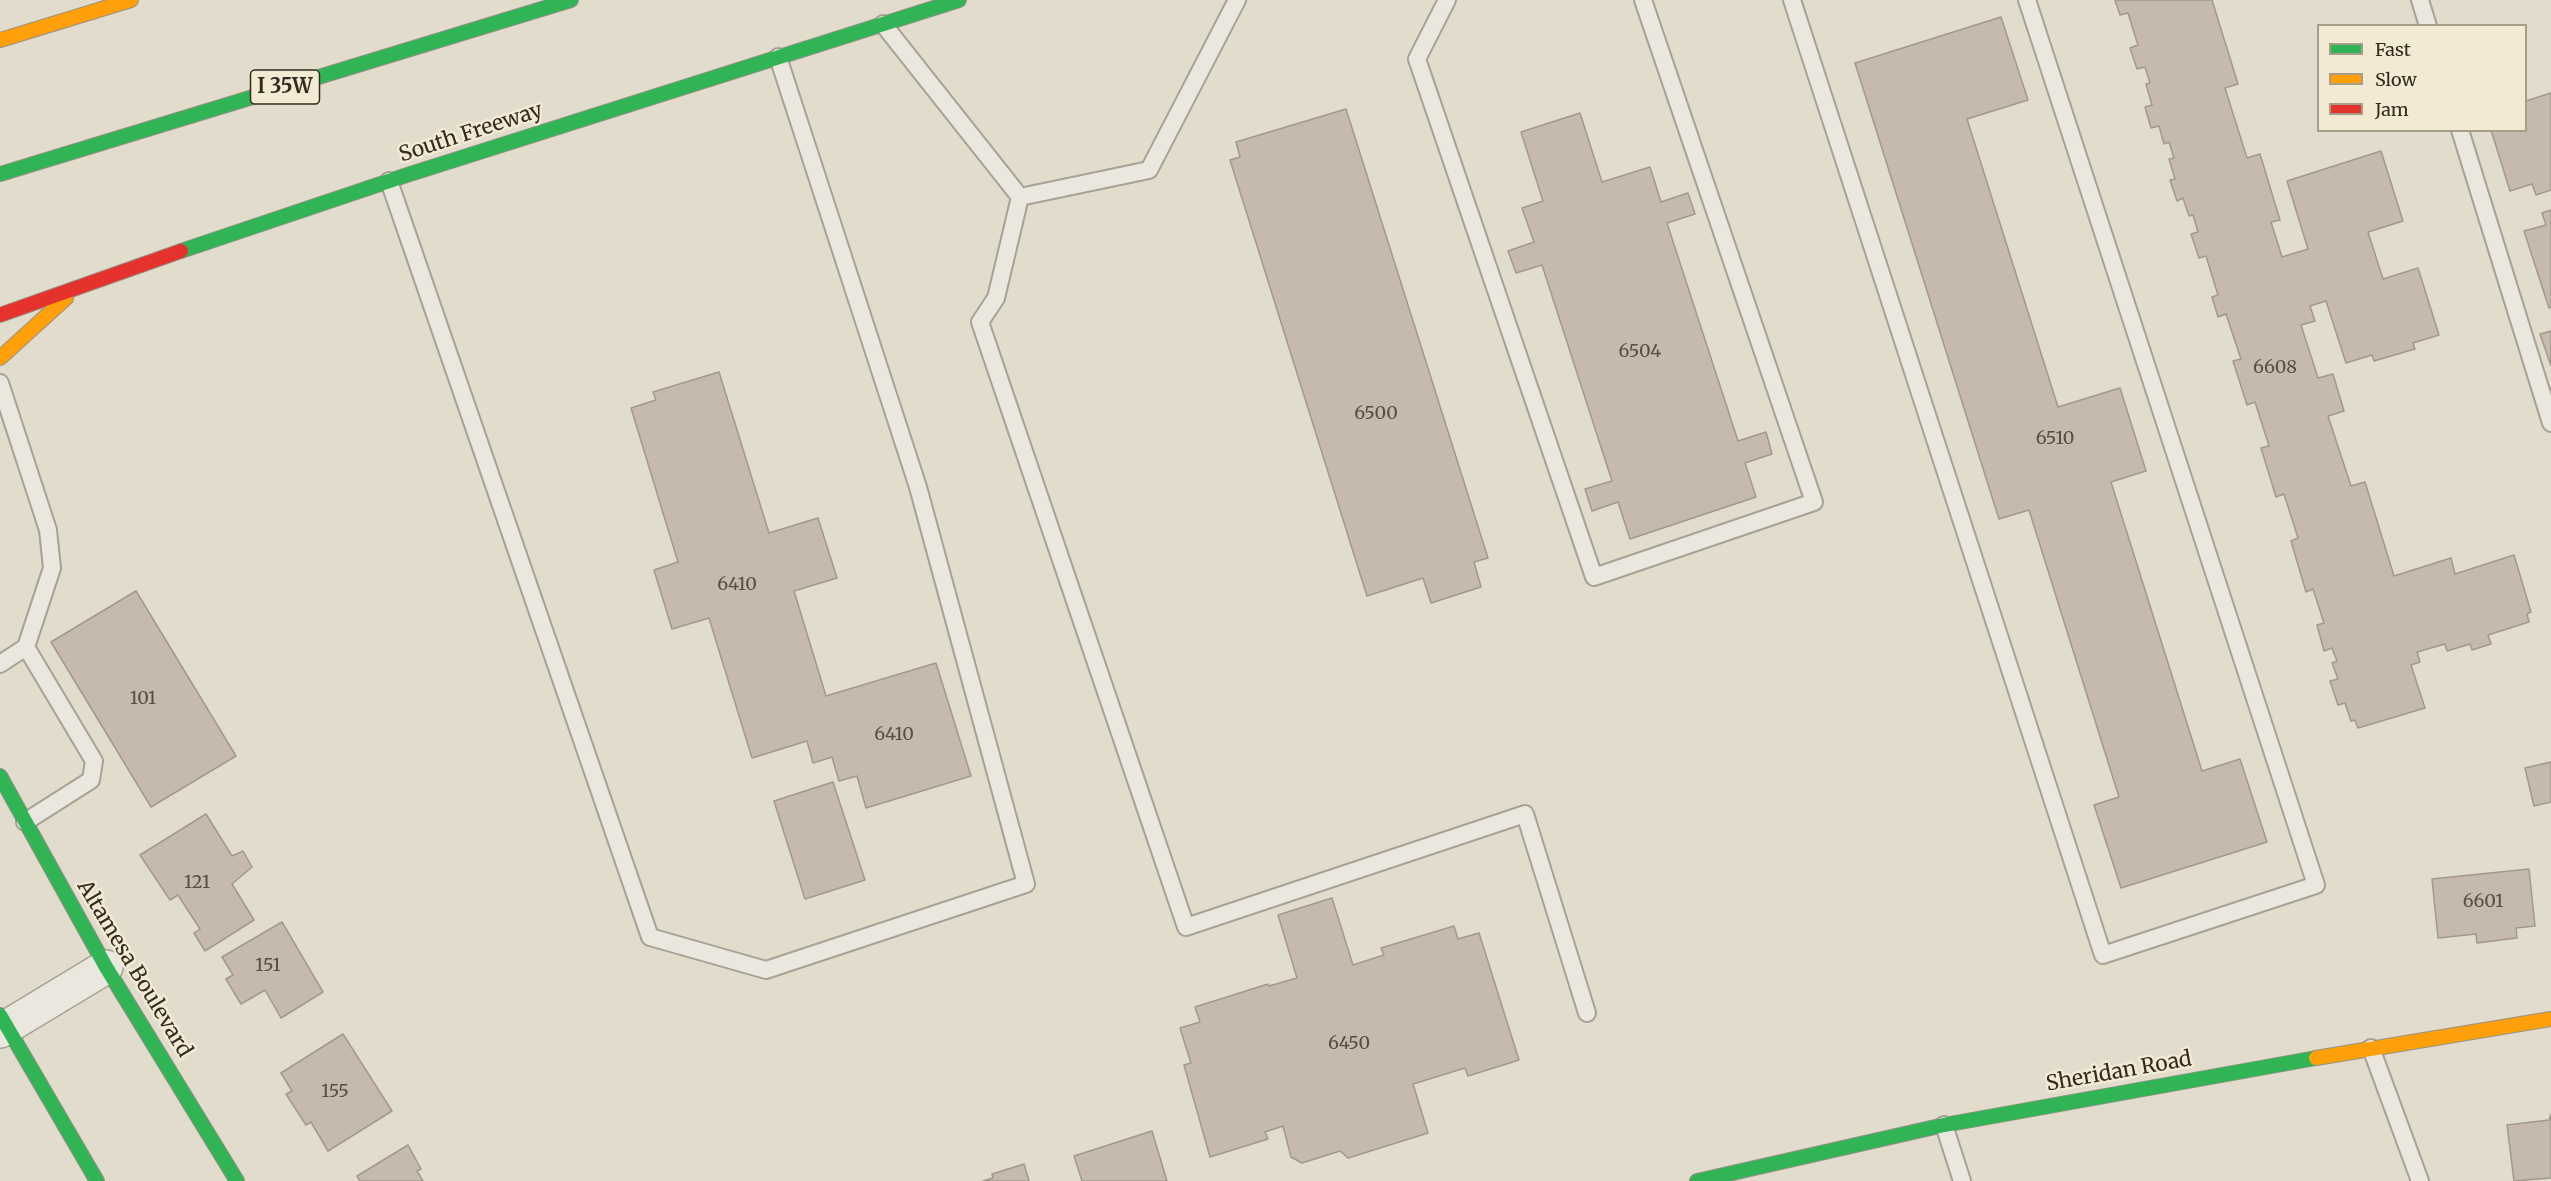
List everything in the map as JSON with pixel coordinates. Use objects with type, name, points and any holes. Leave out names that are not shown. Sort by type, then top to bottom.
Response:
[{"type":"main road","points":[[0,40],[131,0]]},
{"type":"main road","name":"I 35W","points":[[0,174],[571,0]]},
{"type":"main road","name":"South Freeway","points":[[0,315],[81,285],[389,182],[959,0]]},
{"type":"main road","points":[[26,290],[81,285]]},
{"type":"main road","points":[[0,358],[81,285]]},
{"type":"main road","name":"Altamesa Boulevard","points":[[0,776],[106,967],[237,1181]]},
{"type":"main road","name":"Sheridan Road","points":[[1697,1181],[1944,1125],[2371,1048],[2551,1019]]},
{"type":"main road","points":[[2,1024],[98,1181]]},
{"type":"street","points":[[2,1024],[106,967]]},
{"type":"lane","points":[[1020,197],[1149,170],[1237,0]]},
{"type":"lane","points":[[1447,0],[1418,59],[1594,577],[1814,502],[1643,0]]},
{"type":"lane","points":[[1792,0],[2103,954],[2316,885],[2027,0]]},
{"type":"lane","points":[[2420,0],[2427,24]]},
{"type":"lane","points":[[883,24],[1020,197]]},
{"type":"lane","points":[[389,182],[650,937],[766,970],[1026,884],[918,487],[778,57]]},
{"type":"lane","points":[[2461,132],[2551,423]]},
{"type":"lane","points":[[1020,197],[996,298],[980,322],[1186,927],[1525,814],[1587,1013]]},
{"type":"lane","points":[[0,383],[48,530],[52,568],[26,647],[0,664]]},
{"type":"lane","points":[[25,822],[91,780],[94,761],[26,647]]},
{"type":"lane","points":[[2371,1048],[2420,1181]]},
{"type":"lane","points":[[1944,1125],[1962,1181]]},
{"type":"building","points":[[2115,0],[2212,0],[2238,84],[2225,88],[2247,158],[2260,154],[2280,220],[2271,222],[2282,257],[2308,249],[2287,181],[2381,151],[2403,221],[2368,232],[2383,279],[2418,268],[2439,335],[2413,343],[2415,349],[2374,361],[2372,355],[2346,363],[2326,301],[2310,306],[2315,321],[2301,325],[2318,378],[2333,374],[2344,411],[2328,416],[2351,486],[2365,482],[2394,576],[2451,558],[2455,574],[2514,555],[2531,612],[2527,614],[2529,622],[2488,635],[2491,644],[2472,650],[2470,644],[2447,651],[2445,644],[2417,652],[2420,662],[2411,665],[2425,708],[2358,728],[2355,720],[2351,721],[2345,703],[2338,705],[2330,681],[2338,679],[2332,663],[2337,661],[2332,648],[2324,651],[2317,625],[2324,623],[2313,589],[2306,592],[2291,541],[2298,538],[2284,494],[2276,497],[2261,448],[2269,446],[2255,402],[2247,405],[2233,361],[2241,359],[2226,314],[2218,317],[2212,297],[2218,295],[2206,256],[2199,258],[2191,234],[2198,232],[2193,215],[2189,216],[2183,198],[2177,201],[2170,180],[2175,179],[2169,159],[2174,158],[2169,142],[2164,144],[2159,126],[2151,128],[2145,107],[2152,105],[2146,84],[2150,83],[2145,67],[2137,69],[2130,48],[2138,45],[2128,13],[2120,15]]},
{"type":"building","points":[[2001,17],[2028,100],[1967,119],[2058,407],[2120,388],[2146,471],[2111,482],[2202,771],[2240,759],[2267,842],[2121,888],[2094,805],[2119,797],[2029,510],[1999,519],[1855,63]]},
{"type":"building","points":[[2551,93],[2551,190],[2536,195],[2532,184],[2510,191],[2492,132],[2527,132],[2527,101]]},
{"type":"building","points":[[1346,109],[1488,558],[1474,562],[1481,587],[1431,603],[1423,578],[1367,596],[1230,160],[1240,157],[1236,142]]},
{"type":"building","points":[[1580,113],[1602,182],[1650,167],[1661,202],[1688,193],[1695,214],[1667,223],[1738,441],[1766,432],[1772,454],[1745,463],[1756,497],[1630,539],[1618,502],[1592,511],[1585,489],[1612,481],[1542,265],[1516,273],[1508,251],[1534,242],[1522,208],[1543,201],[1521,132]]},
{"type":"building","points":[[2551,210],[2551,307],[2549,308],[2524,231],[2546,225],[2542,213]]},
{"type":"building","points":[[2551,331],[2551,366],[2540,334]]},
{"type":"building","points":[[719,372],[769,533],[818,518],[837,578],[794,591],[826,696],[936,663],[971,776],[866,808],[857,776],[839,781],[832,757],[813,763],[807,741],[752,758],[709,618],[672,629],[654,570],[678,562],[631,408],[656,400],[653,392]]},
{"type":"building","points":[[136,591],[236,756],[151,807],[51,642]]},
{"type":"building","points":[[2551,762],[2551,802],[2534,806],[2525,768]]},
{"type":"building","points":[[833,782],[865,880],[805,899],[774,801]]},
{"type":"building","points":[[206,814],[232,856],[243,851],[252,867],[232,884],[254,920],[205,951],[194,933],[200,929],[178,895],[170,900],[140,855]]},
{"type":"building","points":[[2529,869],[2535,926],[2516,928],[2517,938],[2477,943],[2476,934],[2438,938],[2432,879]]},
{"type":"building","points":[[1332,898],[1353,965],[1384,955],[1381,948],[1454,926],[1458,939],[1479,933],[1519,1060],[1468,1076],[1465,1068],[1413,1084],[1428,1133],[1348,1158],[1340,1151],[1302,1163],[1291,1157],[1283,1126],[1265,1132],[1268,1139],[1210,1157],[1184,1065],[1191,1063],[1180,1028],[1200,1022],[1195,1007],[1268,984],[1269,986],[1297,978],[1278,915]]},
{"type":"building","points":[[282,922],[323,992],[281,1018],[265,990],[241,1004],[226,979],[233,975],[222,957]]},
{"type":"building","points":[[343,1034],[392,1111],[328,1151],[311,1122],[306,1125],[286,1094],[292,1091],[281,1073]]},
{"type":"building","points":[[2551,1114],[2551,1178],[2514,1181],[2507,1125],[2549,1120]]},
{"type":"building","points":[[1152,1131],[1167,1181],[1082,1181],[1074,1156]]},
{"type":"building","points":[[408,1145],[421,1169],[417,1171],[423,1181],[360,1181],[357,1176]]},
{"type":"building","points":[[1024,1164],[1029,1181],[983,1181],[993,1178],[992,1174]]},
{"type":"traffic: fast","points":[[0,174],[571,0]]},
{"type":"traffic: fast","points":[[181,251],[407,175],[959,0]]},
{"type":"traffic: fast","points":[[0,776],[106,967],[237,1181]]},
{"type":"traffic: fast","points":[[0,1015],[97,1181]]},
{"type":"traffic: fast","points":[[1697,1181],[1944,1125],[2316,1058]]},
{"type":"traffic: slow","points":[[0,40],[131,0]]},
{"type":"traffic: slow","points":[[0,358],[66,298]]},
{"type":"traffic: slow","points":[[2316,1058],[2551,1019]]},
{"type":"traffic: jam","points":[[0,315],[181,251]]}]
